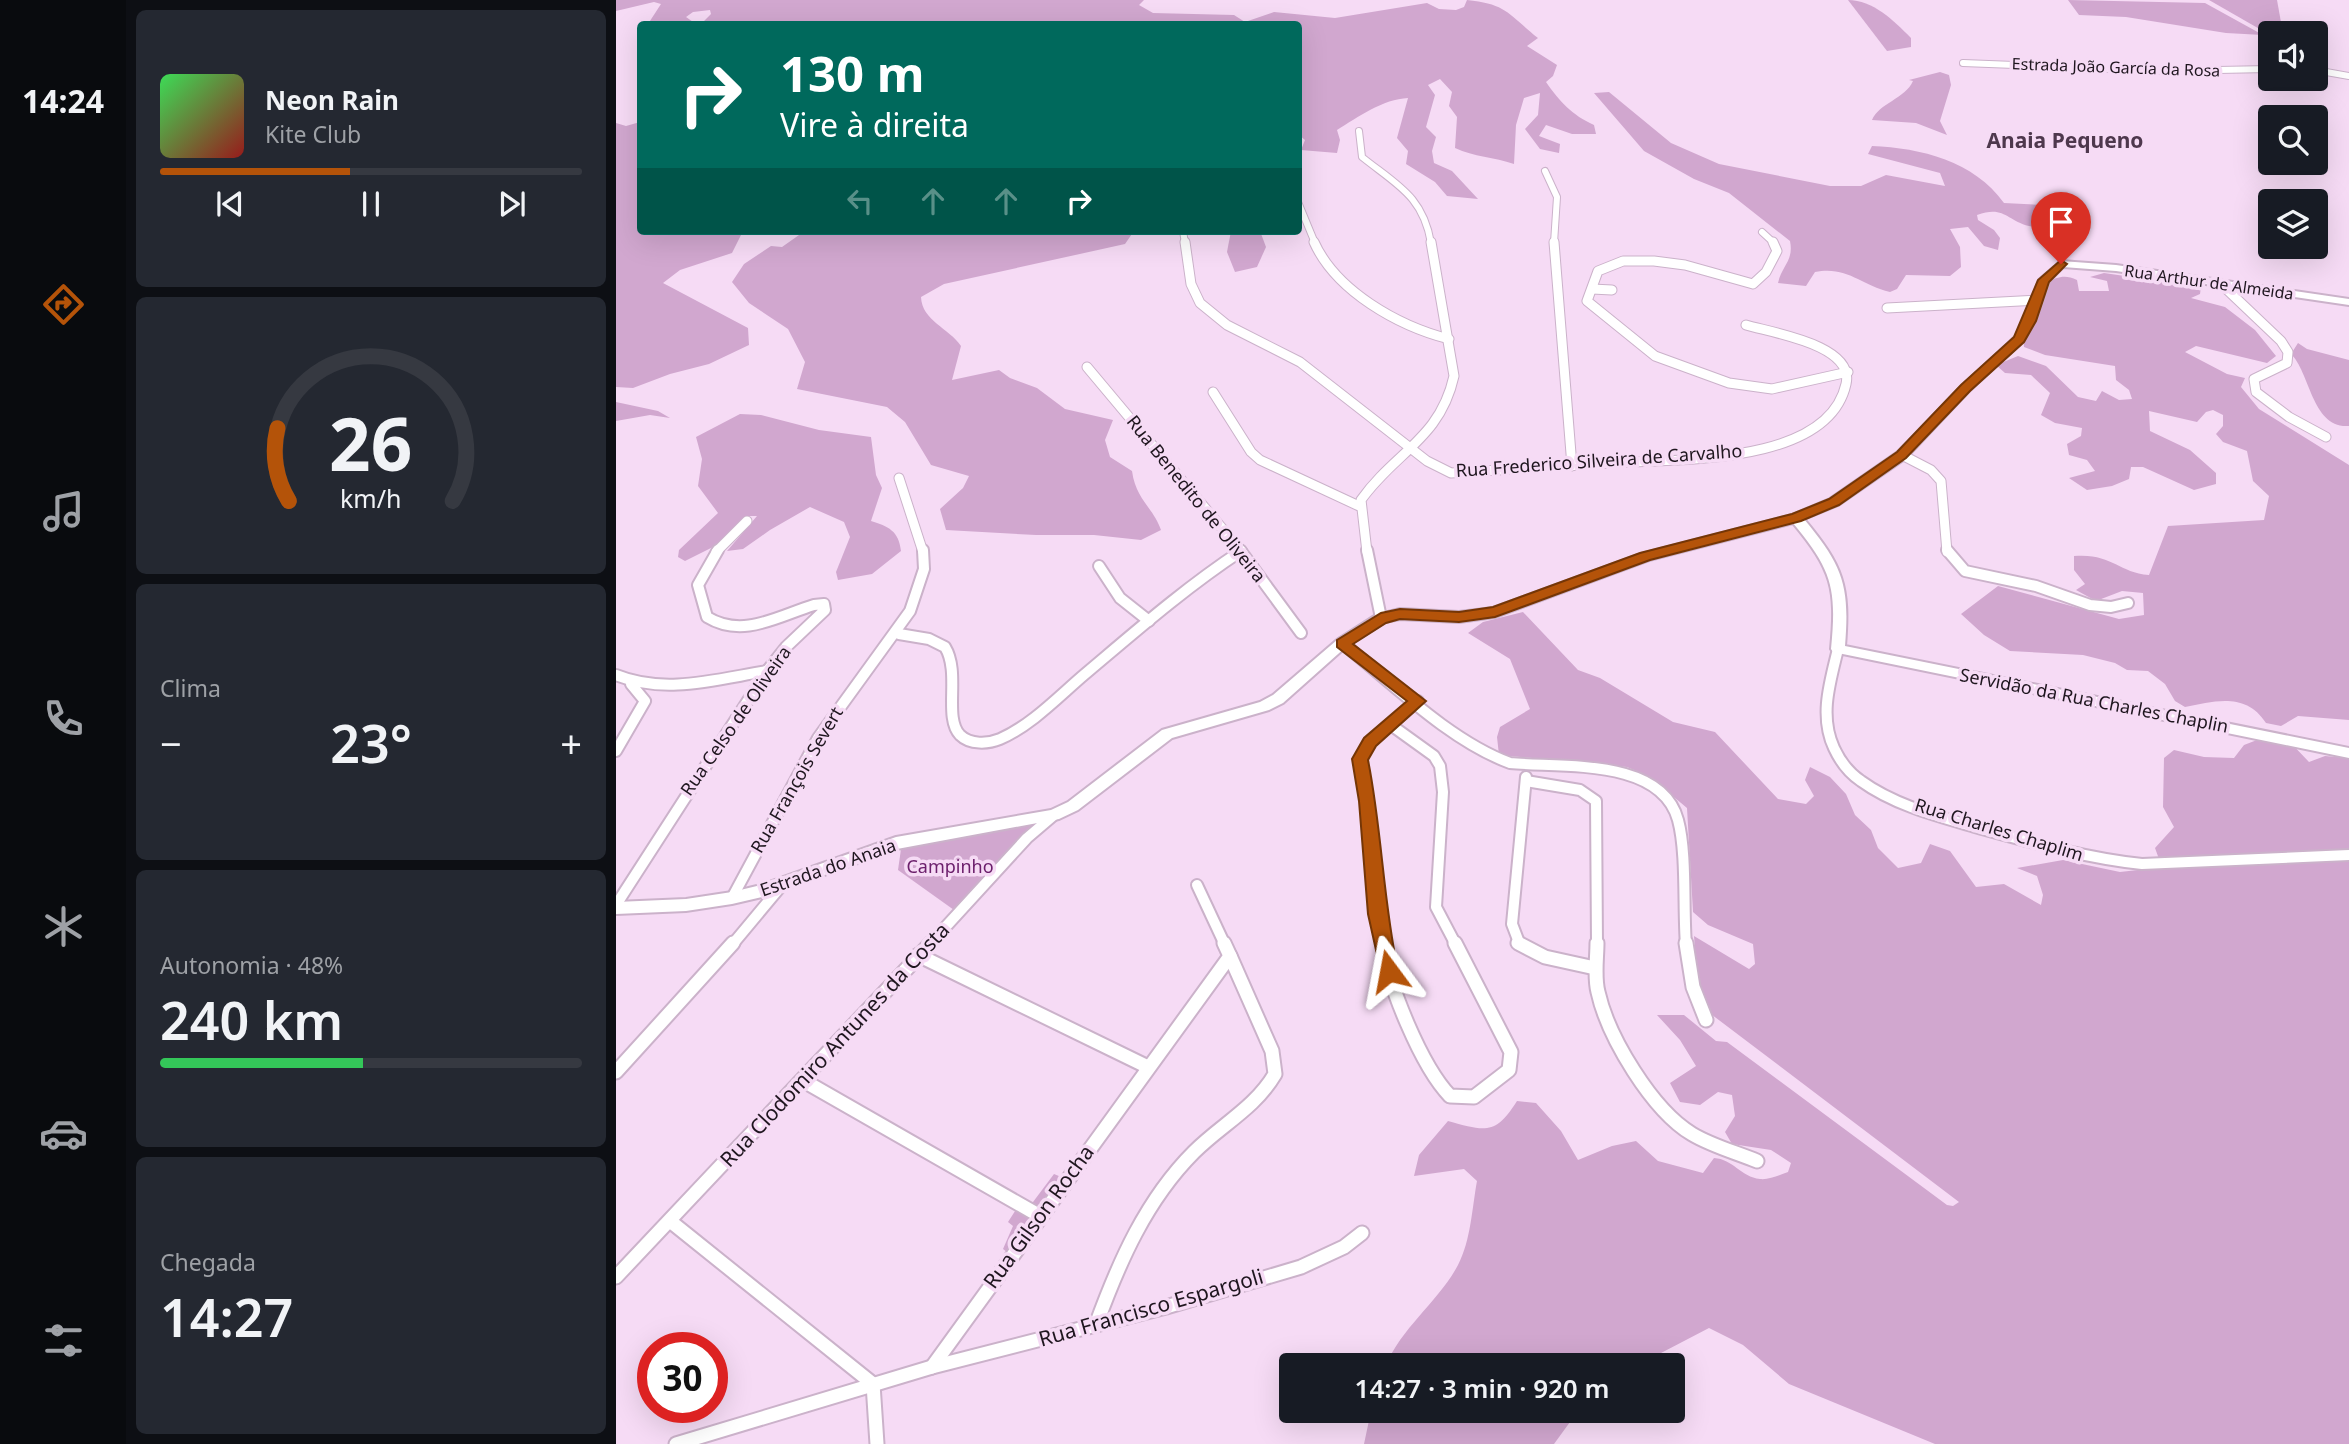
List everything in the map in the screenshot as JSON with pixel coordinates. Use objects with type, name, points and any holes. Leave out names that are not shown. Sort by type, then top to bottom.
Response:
[{"type":"street","name":"Estrada João García da Rosa","points":[[1963,63],[2165,71],[2258,69]]},
{"type":"street","points":[[2328,72],[2349,76]]},
{"type":"street","points":[[1359,131],[1362,157],[1422,209],[1454,376],[1452,395],[1440,417],[1413,448],[1364,495],[1359,506],[1381,618]]},
{"type":"street","points":[[1545,171],[1557,197],[1553,227],[1572,466]]},
{"type":"street","points":[[1302,211],[1324,260],[1342,278],[1410,327],[1449,339]]},
{"type":"street","points":[[1746,325],[1836,356],[1848,372],[1772,389],[1729,383],[1655,356],[1591,307],[1587,301],[1598,271],[1606,265],[1635,261],[1695,267],[1734,282],[1753,284],[1766,272],[1777,251],[1773,241],[1762,232]]},
{"type":"street","name":"Rua Frederico Silveira de Carvalho","points":[[1184,235],[1191,284],[1200,303],[1227,325],[1300,362],[1434,466],[1451,472],[1707,457],[1776,445],[1822,422],[1839,401],[1848,372]]},
{"type":"street","name":"Rua Arthur de Almeida","points":[[2037,300],[2050,273],[2056,267],[2069,263],[2349,302]]},
{"type":"street","points":[[2220,283],[2281,341],[2288,352],[2287,363],[2255,379],[2256,392],[2289,417],[2326,438]]},
{"type":"street","points":[[1592,289],[1612,290]]},
{"type":"street","points":[[1046,816],[1073,806],[1167,734],[1264,706],[1278,699],[1342,643],[1381,618],[1400,614],[1459,617],[1495,612],[1645,556],[1796,518],[1860,486],[1902,455],[1966,388],[2019,339],[2037,300],[1887,308]]},
{"type":"street","name":"Rua Benedito de Oliveira","points":[[1087,367],[1241,551],[1301,633]]},
{"type":"street","points":[[1213,392],[1251,452],[1270,468],[1359,506]]},
{"type":"street","points":[[1902,455],[1931,470],[1941,481],[1947,553],[1965,571],[2036,586],[2090,605],[2111,607],[2128,603]]},
{"type":"street","name":"Rua François Severt","points":[[732,898],[758,845],[833,714],[899,634],[915,600],[924,558],[903,500],[899,478]]},
{"type":"street","name":"Rua Charles Chaplim","points":[[1796,518],[1830,560],[1839,577],[1843,598],[1838,649],[1827,703],[1826,728],[1845,768],[1865,784],[1937,815],[2028,842],[2113,861],[2142,864],[2349,855]]},
{"type":"street","name":"Rua Celso de Oliveira","points":[[616,907],[767,671],[826,606],[814,605],[753,626],[724,626],[707,617],[698,586],[714,554],[747,521]]},
{"type":"street","points":[[899,634],[934,640],[944,646],[953,667],[955,706],[952,721],[956,732],[963,739],[986,744],[1023,725],[1216,567],[1241,551]]},
{"type":"street","points":[[1099,566],[1120,598],[1149,621]]},
{"type":"street","points":[[1342,643],[1489,755],[1510,763],[1607,769],[1624,773],[1657,790],[1670,803],[1679,825],[1685,924],[1695,1001],[1706,1020]]},
{"type":"street","name":"Servidão da Rua Charles Chaplin","points":[[1838,649],[2349,754]]},
{"type":"street","points":[[631,684],[663,686],[767,671]]},
{"type":"street","points":[[616,675],[631,684],[645,701]]},
{"type":"street","points":[[616,751],[645,701],[663,686]]},
{"type":"street","points":[[1391,725],[1434,756],[1440,766],[1443,792],[1436,907],[1511,1052],[1509,1070],[1474,1097],[1450,1096],[1434,1079],[1394,988],[1384,955],[1368,801],[1360,759],[1370,742],[1418,701]]},
{"type":"street","points":[[1528,764],[1512,924],[1518,944],[1545,957],[1595,968]]},
{"type":"street","points":[[1526,781],[1580,789],[1596,801],[1595,968],[1604,1013],[1656,1100],[1681,1126],[1699,1138],[1757,1161]]},
{"type":"street","name":"Estrada do Anaia","points":[[616,907],[686,905],[732,898],[782,884],[895,843],[1046,816]]},
{"type":"street","name":"Rua Clodomiro Antunes da Costa","points":[[616,1277],[804,1081],[1046,816]]},
{"type":"street","points":[[616,1072],[731,946],[782,884]]},
{"type":"street","points":[[1096,1325],[1122,1253],[1160,1190],[1195,1151],[1270,1085],[1275,1074],[1272,1051],[1197,885]]},
{"type":"street","points":[[918,955],[1148,1067]]},
{"type":"street","name":"Rua Gilson Rocha","points":[[932,1367],[1230,956]]},
{"type":"street","points":[[804,1081],[1040,1216]]},
{"type":"street","points":[[670,1221],[873,1384],[877,1444]]},
{"type":"street","name":"Rua Francisco Espargoli","points":[[676,1444],[932,1367],[1096,1325],[1301,1267],[1344,1247],[1362,1233]]},
{"type":"green space","points":[[616,0],[1144,0],[1139,5],[1153,13],[1234,15],[1243,21],[704,21],[711,14],[710,10],[693,12],[686,17],[692,21],[650,21],[661,4],[654,2],[616,11]]},
{"type":"green space","points":[[1467,0],[1499,7],[1538,38],[1527,46],[1557,65],[1553,76],[1546,82],[1567,107],[1594,125],[1596,134],[1572,134],[1546,125],[1539,136],[1560,144],[1559,153],[1540,149],[1525,129],[1538,115],[1540,93],[1524,98],[1516,125],[1514,164],[1462,151],[1455,148],[1457,117],[1449,106],[1452,92],[1440,79],[1428,85],[1435,95],[1426,127],[1436,137],[1432,151],[1434,163],[1452,171],[1478,199],[1447,196],[1435,182],[1406,164],[1408,151],[1397,138],[1408,98],[1380,105],[1337,130],[1340,140],[1337,153],[1302,150],[1305,140],[1302,138],[1302,21],[1248,21],[1274,12],[1335,18],[1427,3],[1439,9],[1456,10],[1464,7]]},
{"type":"green space","points":[[1848,0],[1866,3],[1882,12],[1911,38],[1911,47],[1887,51]]},
{"type":"green space","points":[[2068,0],[2205,3],[2258,32],[2258,35],[2226,33],[2126,17],[2079,15]]},
{"type":"green space","points":[[2209,0],[2277,0],[2281,21],[2258,21],[2258,28]]},
{"type":"green space","points":[[1940,72],[1949,75],[1951,85],[1940,121],[1947,135],[1916,123],[1872,120],[1880,109],[1909,87],[1913,81],[1909,80]]},
{"type":"green space","points":[[1609,92],[1671,143],[1719,164],[1830,186],[1861,186],[1886,175],[1945,186],[1940,173],[1868,154],[1872,146],[1891,147],[1927,154],[1962,167],[1992,189],[2004,203],[2064,206],[2071,211],[2077,223],[2075,229],[2046,228],[2029,226],[1999,213],[1986,212],[1977,215],[1978,220],[1994,230],[2000,238],[1998,250],[1984,246],[1968,227],[1950,229],[1960,247],[1961,267],[1950,276],[1906,275],[1897,289],[1890,292],[1845,274],[1826,271],[1815,272],[1806,286],[1778,283],[1789,258],[1790,241],[1729,193],[1694,179],[1644,151],[1594,93]]},
{"type":"green space","points":[[616,123],[626,126],[637,123],[637,235],[741,235],[732,253],[680,270],[663,283],[748,328],[749,345],[709,364],[670,374],[633,388],[616,387]]},
{"type":"green space","points":[[799,235],[1131,235],[1125,244],[944,284],[921,297],[926,312],[961,346],[952,380],[999,370],[1010,378],[1037,388],[1065,409],[1113,420],[1105,440],[1110,457],[1132,471],[1137,489],[1161,530],[1141,540],[1094,535],[946,530],[940,509],[963,488],[969,476],[931,465],[905,422],[887,407],[797,389],[805,362],[788,329],[749,303],[732,282],[744,264],[771,246],[782,247]]},
{"type":"green space","points":[[1230,235],[1262,235],[1266,247],[1257,267],[1235,272],[1227,252]]},
{"type":"green space","points":[[2104,273],[2201,287],[2200,294],[2191,298],[2225,307],[2255,330],[2276,356],[2267,363],[2196,346],[2185,352],[2227,374],[2245,378],[2241,387],[2259,409],[2349,465],[2349,720],[2298,716],[2281,726],[2266,723],[2249,707],[2229,701],[2185,707],[2175,701],[2165,684],[2148,671],[2127,670],[2115,663],[2083,655],[2010,651],[1984,635],[1961,614],[1998,586],[2119,619],[2144,615],[2143,593],[2122,591],[2096,601],[2076,590],[2085,584],[2074,570],[2074,556],[2097,557],[2149,575],[2168,526],[2264,520],[2269,496],[2253,481],[2247,451],[2223,442],[2216,434],[2223,426],[2223,415],[2213,410],[2206,412],[2197,422],[2149,411],[2150,431],[2190,450],[2216,473],[2216,484],[2194,490],[2143,467],[2131,467],[2129,479],[2112,486],[2087,490],[2069,478],[2095,471],[2087,460],[2069,455],[2067,444],[2081,436],[2082,428],[2055,423],[2041,415],[2050,393],[2031,375],[2005,373],[1996,365],[2018,356],[2046,366],[2078,397],[2096,401],[2102,391],[2119,400],[2132,399],[2129,390],[2116,380],[2115,366],[2045,355],[2024,347],[2023,336],[2046,282],[2069,277],[2077,280],[2079,291],[2109,291],[2107,281],[2090,277]]},
{"type":"green space","points":[[2298,343],[2307,349],[2349,360],[2349,426],[2337,425],[2327,419],[2319,409],[2291,354]]},
{"type":"green space","points":[[616,402],[658,411],[670,418],[650,415],[616,421]]},
{"type":"green space","points":[[740,414],[761,415],[819,430],[871,437],[876,475],[882,488],[871,521],[892,530],[901,551],[872,574],[838,580],[836,572],[850,537],[844,522],[810,507],[743,549],[727,551],[757,516],[746,516],[717,545],[685,561],[678,557],[679,550],[718,513],[698,486],[702,459],[696,437]]},
{"type":"green space","points":[[1523,612],[1578,670],[1600,678],[1673,722],[1715,732],[1778,799],[1806,804],[1814,796],[1805,780],[1810,767],[1830,777],[1846,794],[1855,815],[1871,830],[1878,848],[1898,868],[1921,863],[1930,844],[1950,851],[1976,887],[2004,884],[2041,905],[2043,895],[2037,876],[2017,868],[2063,860],[2120,872],[2182,865],[2349,859],[2349,1444],[1935,1444],[1789,1384],[1743,1345],[1709,1328],[1661,1353],[1392,1353],[1450,1278],[1466,1245],[1477,1181],[1464,1169],[1414,1176],[1419,1155],[1448,1121],[1488,1128],[1502,1120],[1517,1101],[1536,1103],[1561,1131],[1578,1160],[1612,1146],[1636,1141],[1658,1161],[1703,1173],[1714,1158],[1727,1161],[1753,1178],[1771,1178],[1788,1172],[1791,1163],[1771,1150],[1732,1144],[1725,1132],[1735,1116],[1732,1095],[1718,1092],[1700,1105],[1680,1102],[1670,1083],[1696,1066],[1680,1040],[1657,1015],[1684,1015],[1716,1041],[1727,1042],[1947,1205],[1953,1206],[1959,1202],[1699,1005],[1694,936],[1749,969],[1755,964],[1753,944],[1708,925],[1693,912],[1687,808],[1650,777],[1627,767],[1499,755],[1497,737],[1500,727],[1530,709],[1510,659],[1468,633],[1483,622]]},
{"type":"green space","points":[[2257,740],[2288,740],[2309,762],[2325,756],[2349,758],[2349,851],[2159,859],[2155,848],[2174,827],[2163,807],[2164,758],[2174,750],[2204,757],[2234,758],[2244,745]]},
{"type":"green space","name":"Campinho","points":[[1045,816],[954,910],[898,870],[902,842]]},
{"type":"green space","points":[[1054,1174],[1066,1179],[1011,1255],[1003,1249],[1013,1226],[1008,1222],[1017,1208],[1030,1206]]},
{"type":"green space","points":[[1368,1423],[1569,1423],[1554,1444],[1364,1444]]},
{"type":"district","name":"Anaia Pequeno","points":[[2065,141]]},
{"type":"route","points":[[1389,971],[1377,914],[1368,801],[1360,759],[1370,742],[1418,701],[1342,643],[1381,618],[1400,614],[1459,617],[1495,612],[1645,556],[1796,518],[1834,502],[1902,455],[1980,374],[2019,339],[2030,321],[2044,280],[2061,264]]}]
